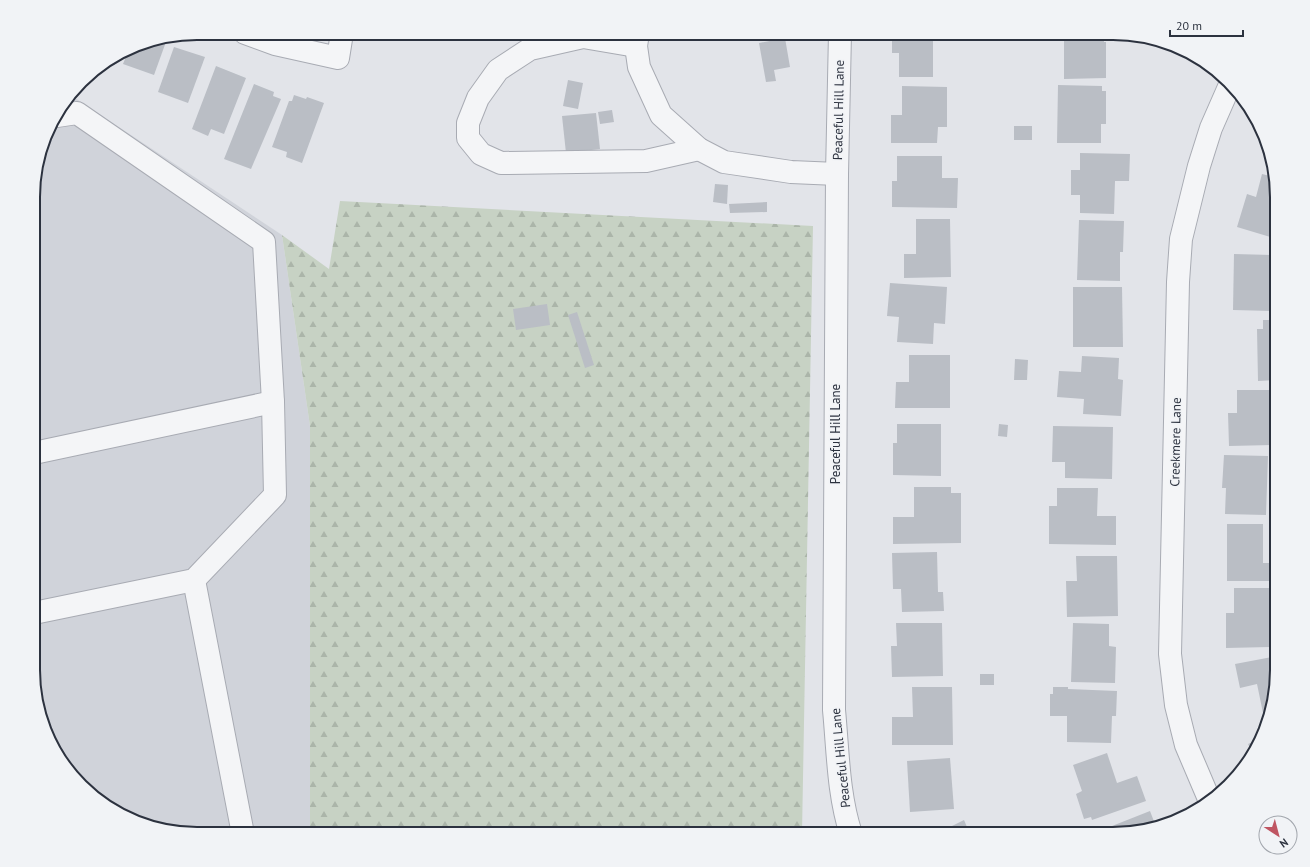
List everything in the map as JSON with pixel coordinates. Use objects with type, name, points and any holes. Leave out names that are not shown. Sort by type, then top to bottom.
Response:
[{"type":"street","points":[[264,40],[275,44],[338,58],[341,40]]},
{"type":"street","points":[[570,40],[530,49],[498,70],[478,98],[468,123],[468,138],[481,154],[501,163],[646,161],[699,149]]},
{"type":"street","points":[[637,40],[639,67],[661,115],[699,149],[724,162],[791,172],[837,174]]},
{"type":"street","name":"Peaceful Hill Lane","points":[[840,40],[837,174],[834,710],[845,817],[849,827]]},
{"type":"street","name":"Creekmere Lane","points":[[1207,795],[1184,738],[1176,705],[1170,654],[1178,282],[1181,239],[1199,166],[1211,128],[1228,90]]},
{"type":"street","points":[[40,612],[194,580],[275,495],[273,402],[264,242],[77,113],[64,115]]},
{"type":"street","points":[[40,452],[273,402]]},
{"type":"street","points":[[194,580],[242,827]]},
{"type":"shaded area","points":[[76,98],[282,235],[310,426],[310,827],[187,827],[157,822],[128,811],[110,800],[86,781],[67,757],[56,739],[48,720],[40,680],[40,187],[45,157],[52,137],[61,119]]},
{"type":"green space","points":[[340,201],[813,226],[802,827],[310,827],[310,426],[282,235],[329,269]]},
{"type":"building","points":[[775,40],[785,40],[790,67],[774,70],[776,81],[766,82],[759,43]]},
{"type":"building","points":[[892,40],[933,40],[933,77],[899,77],[899,53],[892,53]]},
{"type":"building","points":[[1064,40],[1104,40],[1104,42],[1106,42],[1106,78],[1064,79]]},
{"type":"building","points":[[165,43],[154,75],[123,64],[126,57],[128,56],[147,48]]},
{"type":"building","points":[[174,47],[205,57],[188,103],[158,92]]},
{"type":"building","points":[[216,66],[246,78],[224,134],[211,129],[208,136],[192,129]]},
{"type":"building","points":[[568,80],[583,83],[578,109],[563,106]]},
{"type":"building","points":[[254,84],[274,92],[273,96],[281,99],[251,169],[224,159]]},
{"type":"building","points":[[1058,85],[1102,86],[1102,91],[1106,91],[1106,124],[1101,124],[1101,143],[1057,143]]},
{"type":"building","points":[[902,86],[947,87],[947,127],[938,127],[937,143],[891,143],[891,115],[902,115]]},
{"type":"building","points":[[294,95],[306,99],[307,97],[324,103],[302,163],[286,157],[287,152],[272,147],[289,101],[292,101]]},
{"type":"building","points":[[612,110],[614,122],[600,124],[598,112]]},
{"type":"building","points":[[596,113],[600,149],[566,153],[562,116]]},
{"type":"building","points":[[1014,126],[1032,126],[1032,140],[1014,140]]},
{"type":"building","points":[[1080,153],[1130,154],[1129,181],[1115,181],[1114,214],[1080,213],[1080,195],[1071,195],[1071,170],[1080,170]]},
{"type":"building","points":[[897,156],[942,156],[942,178],[958,178],[957,208],[892,207],[892,181],[897,181]]},
{"type":"building","points":[[1262,174],[1269,176],[1270,237],[1237,227],[1247,194],[1256,197]]},
{"type":"building","points":[[715,184],[728,185],[727,204],[713,202]]},
{"type":"building","points":[[767,202],[767,212],[730,213],[729,204]]},
{"type":"building","points":[[916,219],[950,219],[951,277],[904,278],[904,254],[916,254]]},
{"type":"building","points":[[1079,220],[1124,221],[1123,252],[1120,252],[1120,281],[1077,280]]},
{"type":"building","points":[[1234,254],[1270,255],[1270,311],[1233,310]]},
{"type":"building","points":[[890,283],[947,287],[945,324],[934,323],[933,344],[897,342],[899,317],[887,316]]},
{"type":"building","points":[[1073,287],[1122,287],[1123,347],[1073,347]]},
{"type":"building","points":[[547,304],[550,325],[516,330],[513,309]]},
{"type":"building","points":[[577,312],[594,365],[585,368],[568,315]]},
{"type":"building","points":[[1263,320],[1270,320],[1270,380],[1258,381],[1257,329],[1263,329]]},
{"type":"building","points":[[909,355],[950,355],[950,408],[895,408],[896,382],[909,382]]},
{"type":"building","points":[[1082,356],[1119,358],[1118,379],[1123,380],[1121,416],[1083,414],[1084,399],[1057,397],[1059,371],[1081,372]]},
{"type":"building","points":[[1015,359],[1028,360],[1027,380],[1014,380]]},
{"type":"building","points":[[1237,390],[1270,390],[1270,445],[1229,446],[1228,413],[1237,413]]},
{"type":"building","points":[[897,424],[941,424],[941,476],[893,475],[893,443],[897,443]]},
{"type":"building","points":[[999,424],[1008,425],[1007,437],[998,436]]},
{"type":"building","points":[[1053,426],[1113,427],[1112,479],[1065,478],[1065,462],[1052,462]]},
{"type":"building","points":[[1224,455],[1268,456],[1266,515],[1225,514],[1226,488],[1222,488]]},
{"type":"building","points":[[914,487],[951,487],[951,493],[961,493],[961,543],[893,544],[893,517],[914,517]]},
{"type":"building","points":[[1057,488],[1098,488],[1097,516],[1116,516],[1116,545],[1049,544],[1049,506],[1057,506]]},
{"type":"building","points":[[1227,524],[1263,524],[1263,563],[1270,563],[1270,581],[1227,581]]},
{"type":"building","points":[[937,552],[938,592],[943,592],[944,611],[902,612],[901,589],[893,589],[892,553]]},
{"type":"building","points":[[1076,556],[1117,556],[1118,616],[1067,617],[1066,581],[1077,581]]},
{"type":"building","points":[[1234,588],[1269,588],[1270,647],[1226,648],[1226,613],[1234,613]]},
{"type":"building","points":[[896,623],[942,623],[943,676],[892,677],[891,646],[897,646]]},
{"type":"building","points":[[1073,623],[1109,624],[1109,646],[1116,647],[1115,683],[1071,682]]},
{"type":"building","points":[[1270,657],[1269,690],[1264,713],[1263,713],[1257,684],[1240,688],[1235,664]]},
{"type":"building","points":[[980,674],[994,674],[994,685],[980,685]]},
{"type":"building","points":[[912,687],[952,687],[953,745],[892,745],[892,717],[913,717]]},
{"type":"building","points":[[1053,687],[1117,691],[1116,716],[1112,716],[1111,743],[1067,742],[1067,716],[1050,716],[1050,694],[1053,694]]},
{"type":"building","points":[[1107,753],[1117,783],[1137,776],[1146,801],[1092,820],[1091,817],[1084,819],[1076,794],[1082,791],[1073,765]]},
{"type":"building","points":[[950,758],[954,809],[910,812],[907,761]]},
{"type":"building","points":[[1150,811],[1154,822],[1133,826],[1112,826]]},
{"type":"building","points":[[964,820],[967,827],[950,827]]}]
